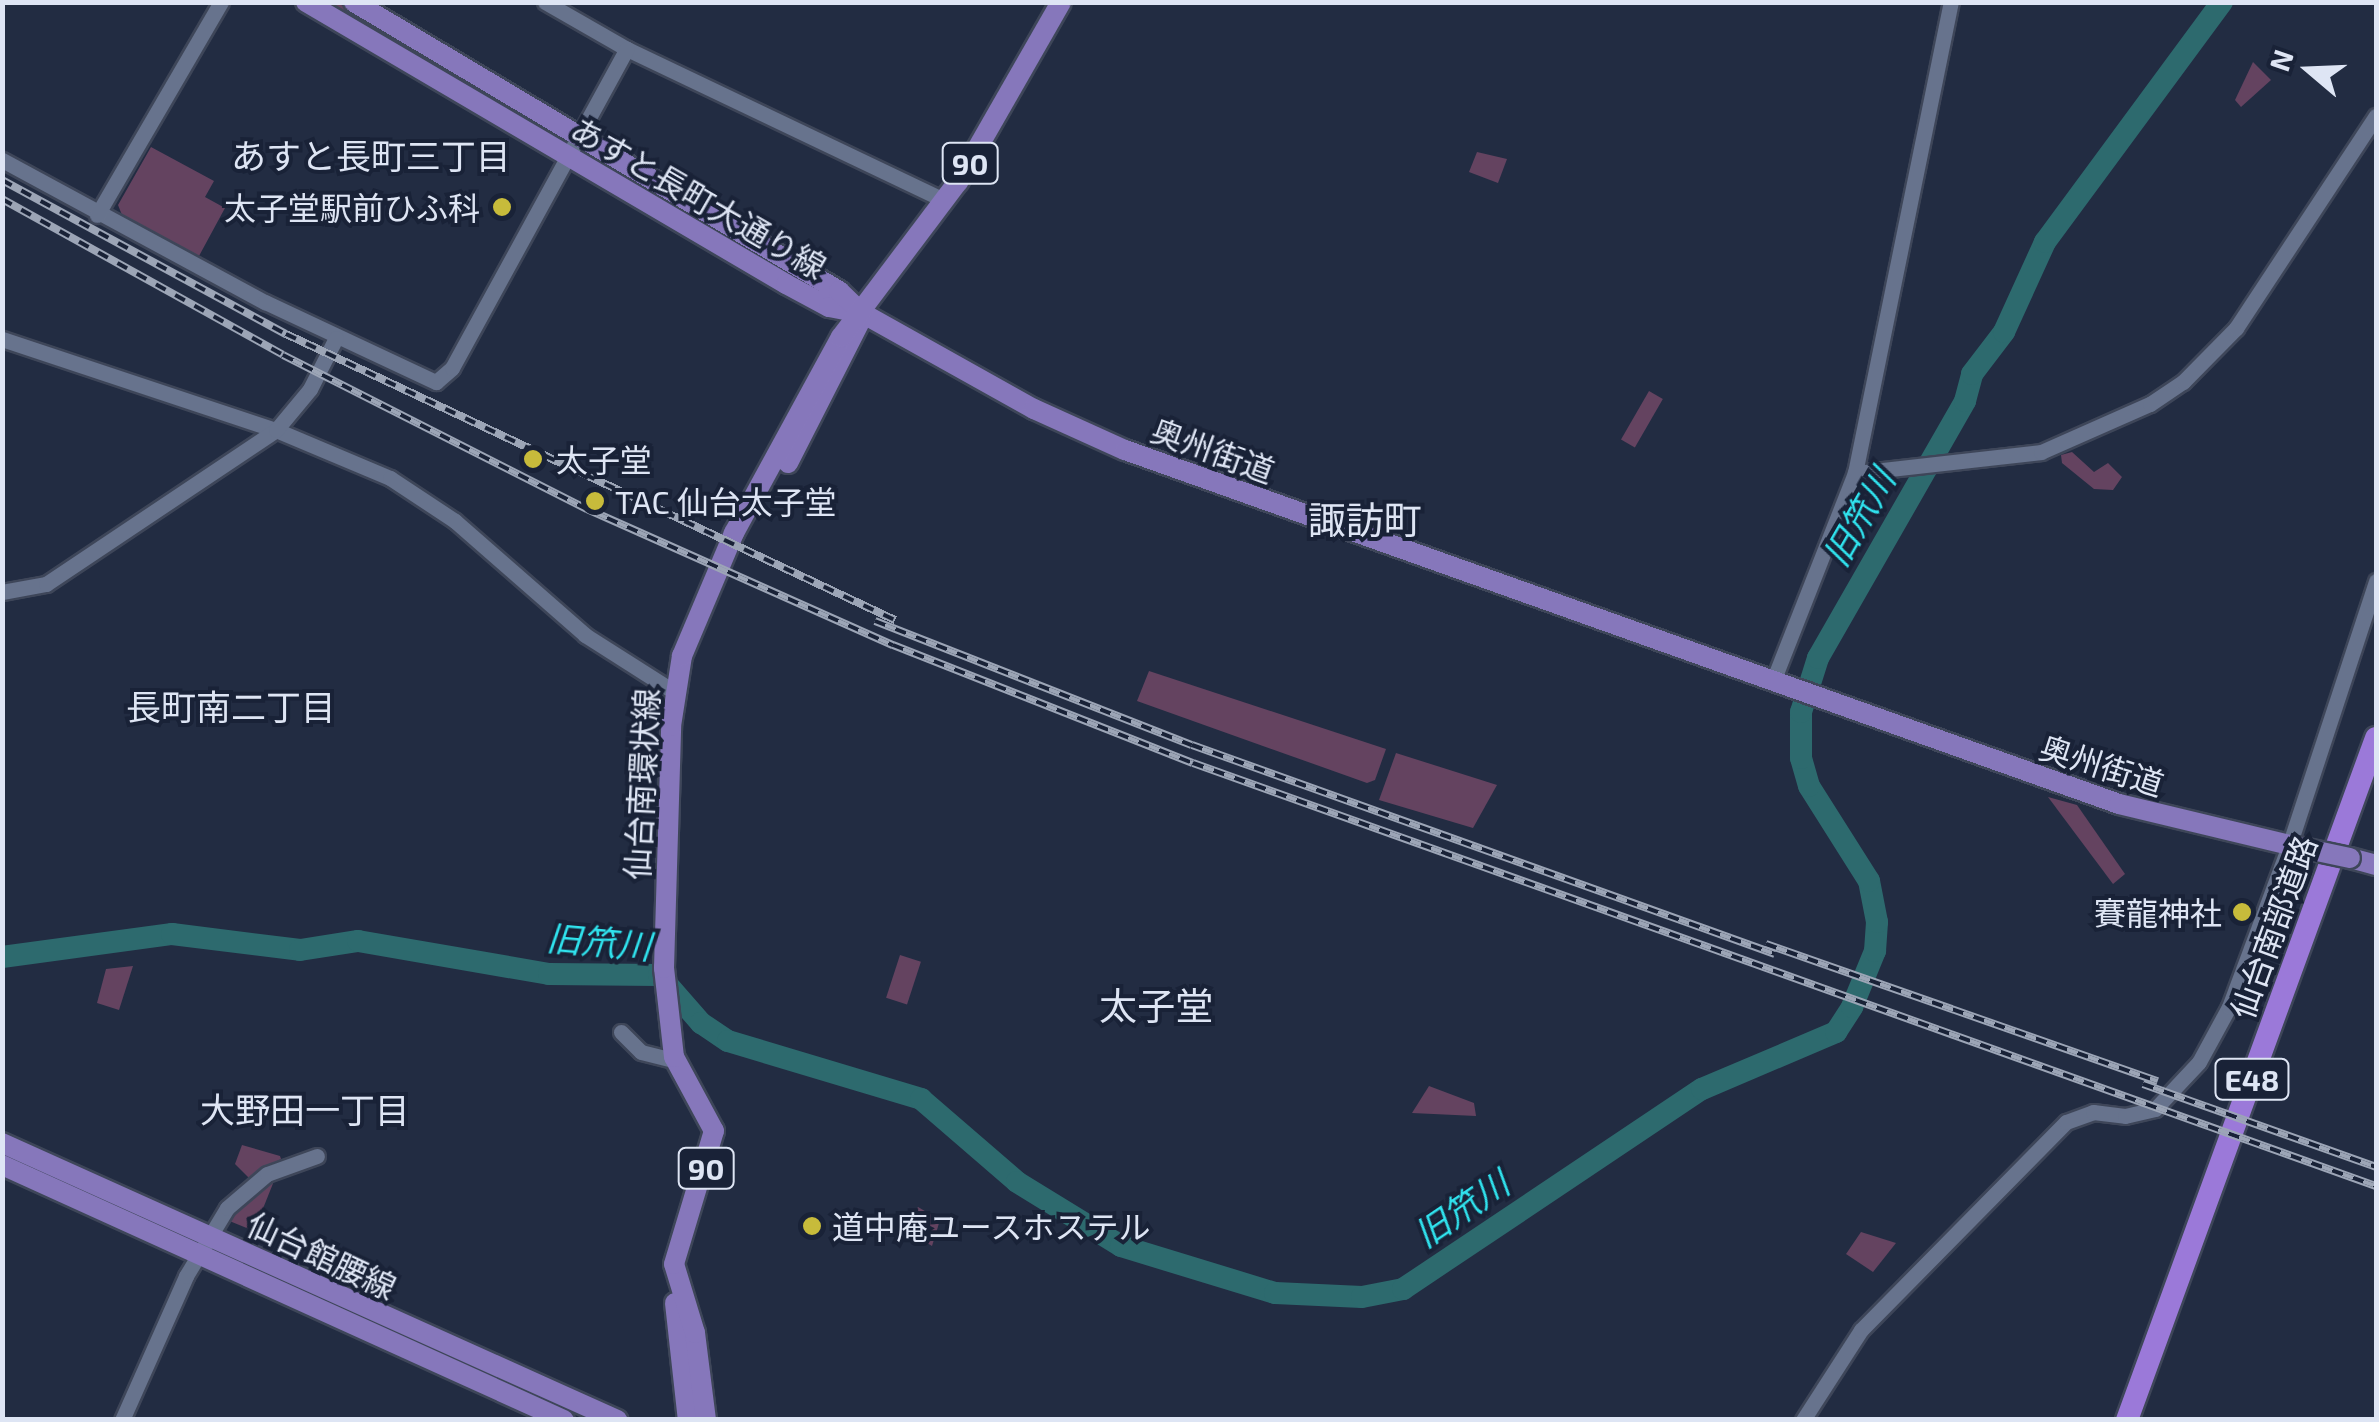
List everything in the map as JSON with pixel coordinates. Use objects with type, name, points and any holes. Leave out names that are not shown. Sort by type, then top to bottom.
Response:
[{"type":"highway","name":"仙台南部道路","points":[[2127,1420],[2376,738]]},
{"type":"main road","name":"あすと長町大通り線","points":[[306,2],[572,146]]},
{"type":"main road","name":"あすと長町大通り線","points":[[354,2],[572,146],[829,307],[862,313]]},
{"type":"main road","name":"仙台南環状線","points":[[677,1286],[674,1264],[714,1142],[710,1116],[676,1061],[667,1018],[664,968],[673,691],[707,594],[841,338],[944,200],[1061,2]]},
{"type":"main road","name":"奥州街道","points":[[862,313],[1034,409],[1133,453],[2119,804],[2376,865]]},
{"type":"main road","name":"仙台館腰線","points":[[2,1142],[202,1245],[564,1420]]},
{"type":"main road","name":"仙台館腰線","points":[[2,1165],[617,1420]]},
{"type":"main road","name":"90","points":[[677,1286],[688,1420]]},
{"type":"main road","name":"90","points":[[677,1286],[695,1333],[706,1420]]},
{"type":"street","points":[[98,215],[221,2]]},
{"type":"street","points":[[545,2],[626,49],[944,200]]},
{"type":"street","points":[[1780,683],[1856,473],[1951,2]]},
{"type":"street","points":[[2,160],[98,215],[336,338],[442,380],[626,49]]},
{"type":"street","points":[[1856,473],[1907,465],[2014,458],[2066,442],[2150,404],[2200,370],[2236,328],[2376,116]]},
{"type":"street","points":[[2,592],[46,584],[276,430],[310,388],[336,338]]},
{"type":"street","points":[[2,339],[348,457],[428,502],[585,635],[673,691]]},
{"type":"street","points":[[1803,1420],[1861,1330],[2066,1122],[2093,1112],[2139,1115],[2185,1082],[2229,1008],[2293,847],[2376,581]]},
{"type":"street","points":[[621,1032],[641,1052],[676,1061]]},
{"type":"street","points":[[122,1420],[202,1245],[248,1186],[317,1156]]},
{"type":"shaded area","points":[[325,3],[338,3],[443,64],[469,87]]},
{"type":"shaded area","points":[[2253,62],[2271,80],[2241,107],[2235,100]]},
{"type":"shaded area","points":[[151,147],[214,181],[205,197],[225,208],[199,256],[122,215],[118,205]]},
{"type":"shaded area","points":[[1477,152],[1507,159],[1498,183],[1469,172]]},
{"type":"shaded area","points":[[1649,391],[1663,399],[1635,447],[1621,439]]},
{"type":"shaded area","points":[[2072,452],[2094,472],[2108,463],[2122,477],[2113,490],[2094,489],[2062,463],[2061,455]]},
{"type":"shaded area","points":[[1149,671],[1386,749],[1375,780],[1367,783],[1137,701]]},
{"type":"shaded area","points":[[1396,753],[1497,785],[1473,828],[1379,800]]},
{"type":"shaded area","points":[[2048,797],[2077,805],[2125,874],[2113,884]]},
{"type":"shaded area","points":[[900,955],[921,962],[907,1005],[886,998]]},
{"type":"shaded area","points":[[133,966],[119,1010],[97,1003],[106,969]]},
{"type":"shaded area","points":[[1429,1086],[1474,1103],[1476,1116],[1412,1113]]},
{"type":"shaded area","points":[[242,1145],[281,1159],[249,1178],[235,1164]]},
{"type":"shaded area","points":[[276,1176],[254,1231],[227,1220],[243,1199]]},
{"type":"shaded area","points":[[918,1207],[940,1220],[932,1246],[904,1229]]},
{"type":"shaded area","points":[[1861,1232],[1896,1243],[1873,1272],[1846,1254]]},
{"type":"waterway","name":"旧笊川","points":[[2,957],[172,934],[300,950],[358,941],[549,974],[659,975],[701,1023],[728,1041],[921,1099],[1017,1182],[1121,1246],[1275,1293],[1362,1297],[1403,1289],[1702,1089],[1836,1032],[1852,1007],[1875,951],[1877,922],[1869,881],[1809,786],[1801,758],[1801,712],[1818,658],[1965,401],[1972,374],[2004,332],[2045,242],[2222,2]]},
{"type":"railway","points":[[2,180],[286,334],[895,620]]},
{"type":"railway","points":[[2,199],[283,355],[587,509],[893,645],[1193,763],[2376,1186]]},
{"type":"railway","points":[[875,621],[1192,745],[1775,954]]},
{"type":"railway","points":[[1766,944],[2158,1081]]},
{"type":"railway","points":[[2143,1084],[2376,1167]]},
{"type":"place","name":"太子堂駅前ひふ科","points":[[502,207]]},
{"type":"place","name":"太子堂","points":[[533,459]]},
{"type":"place","name":"TAC 仙台太子堂","points":[[595,501]]},
{"type":"place","name":"賽龍神社","points":[[2242,912]]},
{"type":"place","name":"道中庵ユースホステル","points":[[812,1226]]},
{"type":"district","name":"あすと長町三丁目","points":[[371,155]]},
{"type":"district","name":"諏訪町","points":[[1365,520]]},
{"type":"district","name":"長町南二丁目","points":[[231,706]]},
{"type":"district","name":"太子堂","points":[[1156,1006]]},
{"type":"district","name":"大野田一丁目","points":[[305,1109]]}]
